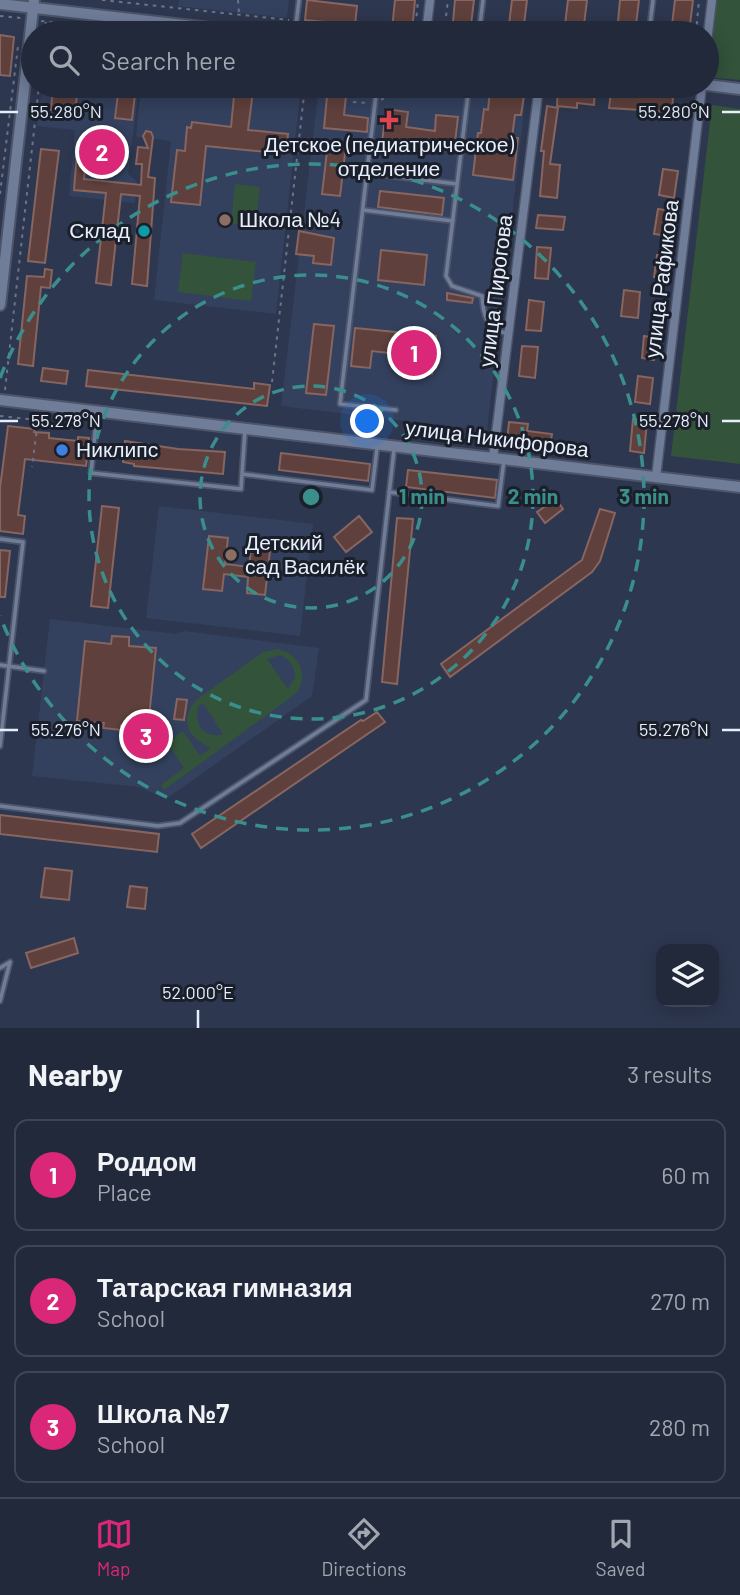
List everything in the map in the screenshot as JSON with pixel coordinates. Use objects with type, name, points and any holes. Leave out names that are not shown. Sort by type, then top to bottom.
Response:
[{"type":"main road","points":[[0,4],[144,21]]},
{"type":"main road","points":[[719,87],[740,89]]},
{"type":"main road","points":[[0,305],[23,98]]},
{"type":"main road","name":"улица Никифорова","points":[[2,401],[740,487]]},
{"type":"street","points":[[427,21],[430,0]]},
{"type":"street","points":[[710,21],[712,0]]},
{"type":"street","name":"улица Пирогова","points":[[499,459],[509,334],[538,98]]},
{"type":"street","name":"улица Рафикова","points":[[656,477],[702,98]]},
{"type":"lane","points":[[296,21],[299,0]]},
{"type":"lane","points":[[481,21],[483,0]]},
{"type":"lane","points":[[650,21],[653,0]]},
{"type":"lane","points":[[376,98],[340,404],[396,411]]},
{"type":"lane","points":[[467,98],[447,281],[452,286],[482,296],[484,316],[488,323],[499,332],[509,334]]},
{"type":"lane","points":[[367,173],[457,184]]},
{"type":"lane","points":[[363,210],[453,221]]},
{"type":"lane","points":[[97,412],[91,473],[241,489],[245,429]]},
{"type":"lane","points":[[242,474],[372,490],[378,445]]},
{"type":"lane","points":[[0,806],[158,826],[180,822],[366,701],[394,447]]},
{"type":"lane","points":[[389,492],[498,506],[499,459]]},
{"type":"lane","points":[[0,539],[23,542],[0,746]]},
{"type":"lane","points":[[0,665],[44,671]]},
{"type":"lane","points":[[0,968],[10,962],[0,1002]]},
{"type":"path","points":[[102,0],[296,21]]},
{"type":"path","points":[[238,0],[239,15]]},
{"type":"path","points":[[416,21],[418,0]]},
{"type":"path","points":[[445,21],[448,0]]},
{"type":"path","points":[[697,21],[699,0]]},
{"type":"path","points":[[0,16],[33,9],[46,21]]},
{"type":"path","points":[[0,194],[18,45]]},
{"type":"path","points":[[33,467],[38,420],[1,416],[38,98]]},
{"type":"path","points":[[272,382],[304,98]]},
{"type":"path","points":[[0,386],[6,387]]},
{"type":"shaded area","points":[[179,0],[289,0],[287,18],[178,6]]},
{"type":"shaded area","points":[[40,98],[138,98],[128,174],[137,182],[135,203],[69,196],[75,130],[37,126]]},
{"type":"shaded area","name":"Школа №4","points":[[140,98],[300,98],[276,314],[154,300],[171,141],[136,137]]},
{"type":"shaded area","points":[[318,98],[526,98],[487,431],[281,406],[299,255],[296,254],[299,232],[302,231]]},
{"type":"shaded area","name":"Детский сад Василёк","points":[[159,506],[313,524],[300,636],[146,618]]},
{"type":"shaded area","points":[[50,619],[176,634],[184,631],[319,648],[312,696],[166,799],[139,787],[32,776]]},
{"type":"green space","points":[[717,0],[740,0],[740,80],[719,78],[719,21],[714,21]]},
{"type":"green space","points":[[712,105],[740,109],[740,464],[671,456]]},
{"type":"green space","points":[[235,184],[260,187],[255,227],[231,223]]},
{"type":"green space","points":[[183,253],[256,262],[251,301],[178,292]]},
{"type":"green space","points":[[278,649],[296,660],[302,671],[298,692],[164,790],[161,785],[184,768],[167,742],[183,731],[200,756],[211,748],[197,739],[188,728],[188,715],[196,700],[263,652]],"holes":[[[280,655],[289,661],[294,670],[295,678],[288,689],[267,659]],[[203,703],[223,734],[222,735],[209,734],[201,729],[197,714],[198,707]]]},
{"type":"building","points":[[307,0],[357,6],[355,21],[305,20]]},
{"type":"building","points":[[395,0],[415,0],[413,21],[393,21]]},
{"type":"building","points":[[455,0],[474,0],[471,21],[453,21]]},
{"type":"building","points":[[512,0],[527,0],[524,21],[509,21]]},
{"type":"building","points":[[568,0],[587,0],[584,21],[565,21]]},
{"type":"building","points":[[620,0],[639,0],[636,21],[618,21]]},
{"type":"building","points":[[675,0],[693,0],[690,21],[672,21]]},
{"type":"building","points":[[0,35],[14,37],[10,76],[0,75]]},
{"type":"building","points":[[52,98],[77,98],[75,113],[51,110]]},
{"type":"building","points":[[118,98],[135,98],[132,120],[115,118]]},
{"type":"building","points":[[234,98],[252,98],[248,130],[288,134],[286,154],[206,146],[200,205],[171,202],[177,150],[185,151],[187,127],[191,128],[192,122],[231,127]]},
{"type":"building","points":[[327,98],[346,98],[344,115],[368,118],[367,132],[324,128]]},
{"type":"building","points":[[489,98],[524,98],[521,115],[515,115],[512,137],[518,138],[513,180],[473,175],[478,133],[481,133],[484,109],[488,110]]},
{"type":"building","points":[[557,98],[594,98],[594,105],[577,103],[577,108],[557,106]]},
{"type":"building","points":[[610,98],[673,98],[672,112],[609,108]]},
{"type":"building","points":[[547,106],[558,108],[550,164],[560,165],[557,198],[540,196],[544,151],[541,151]]},
{"type":"building","points":[[386,109],[408,112],[406,127],[435,131],[436,115],[458,117],[454,151],[382,143]]},
{"type":"building","points":[[146,131],[151,132],[153,137],[148,177],[155,178],[147,286],[132,284],[140,196],[121,194],[111,285],[96,283],[106,193],[74,190],[77,153],[86,154],[84,179],[141,185],[142,164],[136,164],[138,147],[148,148],[143,136]]},
{"type":"building","points":[[328,143],[346,145],[340,196],[322,194]]},
{"type":"building","points":[[41,149],[59,151],[45,263],[28,261]]},
{"type":"building","points":[[663,169],[678,171],[674,198],[659,195]]},
{"type":"building","points":[[380,191],[444,198],[442,215],[378,207]]},
{"type":"building","points":[[658,209],[672,211],[669,236],[654,234]]},
{"type":"building","points":[[538,215],[565,217],[563,230],[536,228]]},
{"type":"building","points":[[299,231],[334,238],[331,265],[313,263],[314,256],[296,254]]},
{"type":"building","points":[[537,247],[551,248],[548,279],[535,278]]},
{"type":"building","points":[[381,250],[427,255],[424,285],[378,280]]},
{"type":"building","points":[[657,255],[669,256],[667,278],[654,277]]},
{"type":"building","points":[[45,269],[52,270],[50,288],[41,287],[33,366],[18,364],[27,276],[44,277]]},
{"type":"building","points":[[624,290],[640,292],[638,318],[621,316]]},
{"type":"building","points":[[447,293],[473,298],[472,303],[447,300]]},
{"type":"building","points":[[529,300],[544,302],[541,331],[526,330]]},
{"type":"building","points":[[314,324],[334,326],[326,395],[306,393]]},
{"type":"building","points":[[355,328],[436,336],[432,374],[414,372],[415,356],[372,351],[370,368],[351,366]]},
{"type":"building","points":[[644,336],[657,338],[654,360],[642,358]]},
{"type":"building","points":[[522,346],[538,347],[535,378],[519,376]]},
{"type":"building","points":[[43,368],[68,371],[66,384],[41,381]]},
{"type":"building","points":[[88,370],[254,389],[254,383],[270,385],[267,406],[86,386]]},
{"type":"building","points":[[638,376],[653,378],[650,404],[635,402]]},
{"type":"building","points":[[633,419],[647,421],[644,453],[630,451]]},
{"type":"building","points":[[509,422],[528,424],[527,431],[552,434],[550,446],[507,441]]},
{"type":"building","points":[[8,426],[49,433],[49,438],[78,441],[78,437],[89,438],[86,466],[25,459],[18,515],[25,516],[23,534],[0,531],[0,488]]},
{"type":"building","points":[[125,441],[178,449],[225,452],[223,474],[134,466],[123,462]]},
{"type":"building","points":[[281,453],[370,464],[368,481],[279,470]]},
{"type":"building","points":[[408,470],[497,480],[495,498],[406,487]]},
{"type":"building","points":[[556,499],[563,509],[545,523],[537,512]]},
{"type":"building","points":[[102,506],[119,508],[108,608],[91,606]]},
{"type":"building","points":[[600,509],[615,513],[600,561],[592,572],[450,677],[441,664],[582,560]]},
{"type":"building","points":[[359,516],[372,532],[346,552],[334,537]]},
{"type":"building","points":[[397,518],[413,519],[397,684],[382,682]]},
{"type":"building","points":[[209,536],[228,538],[225,564],[249,567],[252,540],[271,542],[265,595],[247,593],[248,577],[224,574],[222,591],[203,589]]},
{"type":"building","points":[[0,550],[10,551],[5,597],[0,597]]},
{"type":"building","points":[[112,636],[129,637],[129,646],[156,648],[148,728],[121,725],[121,730],[103,728],[104,723],[77,721],[85,641],[111,644]]},
{"type":"building","points":[[177,699],[187,700],[184,720],[174,719]]},
{"type":"building","points":[[377,712],[385,722],[201,848],[192,834],[361,720]]},
{"type":"building","points":[[0,815],[159,834],[157,852],[0,834]]},
{"type":"building","points":[[45,868],[72,871],[69,900],[41,897]]},
{"type":"building","points":[[130,886],[147,888],[145,909],[127,907]]},
{"type":"building","points":[[74,938],[78,953],[31,968],[26,953]]},
{"type":"place","name":"Детское (педиатрическое) отделение","points":[[389,120]]},
{"type":"place","name":"Татарская гимназия","points":[[102,152]]},
{"type":"place","name":"Школа №4","points":[[225,220]]},
{"type":"place","name":"Склад","points":[[144,231]]},
{"type":"place","name":"Роддом","points":[[414,353]]},
{"type":"place","name":"Никлипс","points":[[62,450]]},
{"type":"place","name":"Детский сад Василёк","points":[[231,555]]},
{"type":"place","name":"Школа №7","points":[[146,736]]}]
